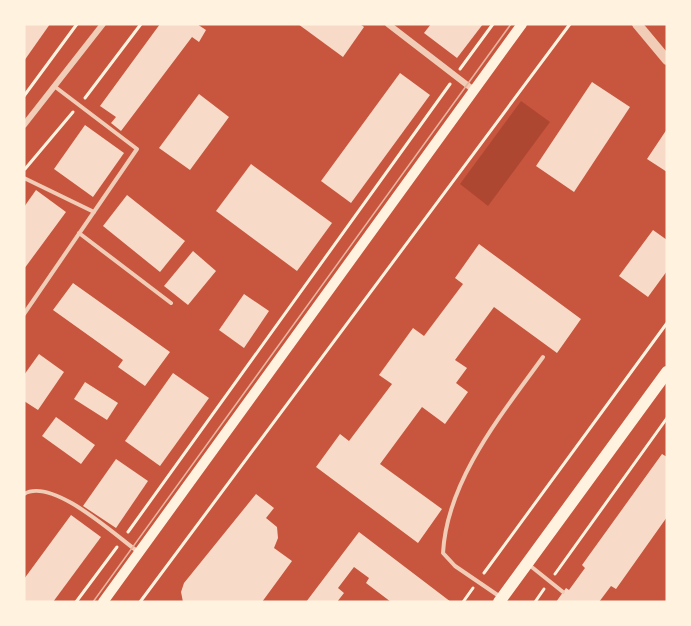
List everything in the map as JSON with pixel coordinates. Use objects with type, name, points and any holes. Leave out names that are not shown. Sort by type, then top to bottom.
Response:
[{"type":"main road","points":[[103,602],[137,551],[476,92],[522,24]]},
{"type":"main road","points":[[501,600],[667,372]]},
{"type":"street","points":[[24,125],[103,24]]},
{"type":"street","points":[[388,24],[476,92]]},
{"type":"street","points":[[637,24],[667,60]]},
{"type":"lane","points":[[24,314],[137,149],[54,86]]},
{"type":"lane","points":[[24,178],[94,212]]},
{"type":"lane","points":[[79,233],[171,303]]},
{"type":"lane","points":[[501,600],[455,566],[443,553],[444,533],[469,467],[543,357]]},
{"type":"lane","points":[[24,494],[48,491],[68,501],[137,551]]},
{"type":"lane","points":[[528,563],[563,592]]},
{"type":"path","points":[[24,96],[77,24]]},
{"type":"path","points":[[76,602],[123,540],[493,24]]},
{"type":"path","points":[[140,602],[570,24]]},
{"type":"path","points":[[463,602],[667,323]]},
{"type":"path","points":[[535,602],[667,418]]},
{"type":"shaded area","points":[[521,101],[550,122],[488,206],[460,184]]},
{"type":"building","points":[[24,24],[50,24],[24,61]]},
{"type":"building","points":[[160,24],[197,24],[206,30],[199,42],[192,37],[121,131],[111,123],[116,117],[100,106]]},
{"type":"building","points":[[298,24],[360,24],[364,27],[343,57]]},
{"type":"building","points":[[431,24],[483,24],[457,58],[424,33]]},
{"type":"building","points":[[400,73],[430,95],[351,203],[321,181]]},
{"type":"building","points":[[592,82],[630,107],[574,192],[536,166]]},
{"type":"building","points":[[199,94],[229,117],[190,170],[159,148]]},
{"type":"building","points":[[85,125],[124,153],[93,197],[54,169]]},
{"type":"building","points":[[667,129],[667,172],[647,159]]},
{"type":"building","points":[[251,164],[332,223],[297,271],[216,211]]},
{"type":"building","points":[[36,190],[66,212],[24,269],[24,207]]},
{"type":"building","points":[[127,195],[185,241],[160,272],[103,226]]},
{"type":"building","points":[[653,230],[667,240],[667,271],[648,297],[619,276]]},
{"type":"building","points":[[479,244],[581,319],[557,353],[494,307],[455,360],[467,368],[456,383],[468,392],[445,424],[422,407],[380,464],[442,509],[418,543],[316,467],[340,434],[349,441],[392,384],[379,375],[413,328],[424,336],[463,284],[455,278]]},
{"type":"building","points":[[193,251],[216,271],[188,305],[164,286]]},
{"type":"building","points":[[73,283],[170,352],[145,386],[118,367],[123,360],[53,310]]},
{"type":"building","points":[[244,294],[269,311],[244,348],[219,330]]},
{"type":"building","points":[[39,354],[64,372],[38,410],[24,401],[24,375]]},
{"type":"building","points":[[173,373],[209,398],[160,466],[125,441]]},
{"type":"building","points":[[85,382],[118,403],[107,420],[74,399]]},
{"type":"building","points":[[56,417],[95,445],[81,464],[42,436]]},
{"type":"building","points":[[662,454],[667,457],[667,517],[616,589],[611,586],[599,602],[556,602],[566,588],[569,590],[585,568],[582,565]]},
{"type":"building","points":[[116,459],[148,481],[116,528],[83,506]]},
{"type":"building","points":[[256,494],[274,508],[266,518],[277,527],[278,538],[274,548],[292,561],[262,602],[183,602],[181,592],[184,583]]},
{"type":"building","points":[[71,515],[101,537],[53,602],[24,602],[24,579]]},
{"type":"building","points":[[359,532],[451,602],[391,602],[366,583],[369,578],[354,567],[338,588],[344,593],[337,602],[306,602]]},
{"type":"tram line","points":[[93,602],[511,24]]}]
